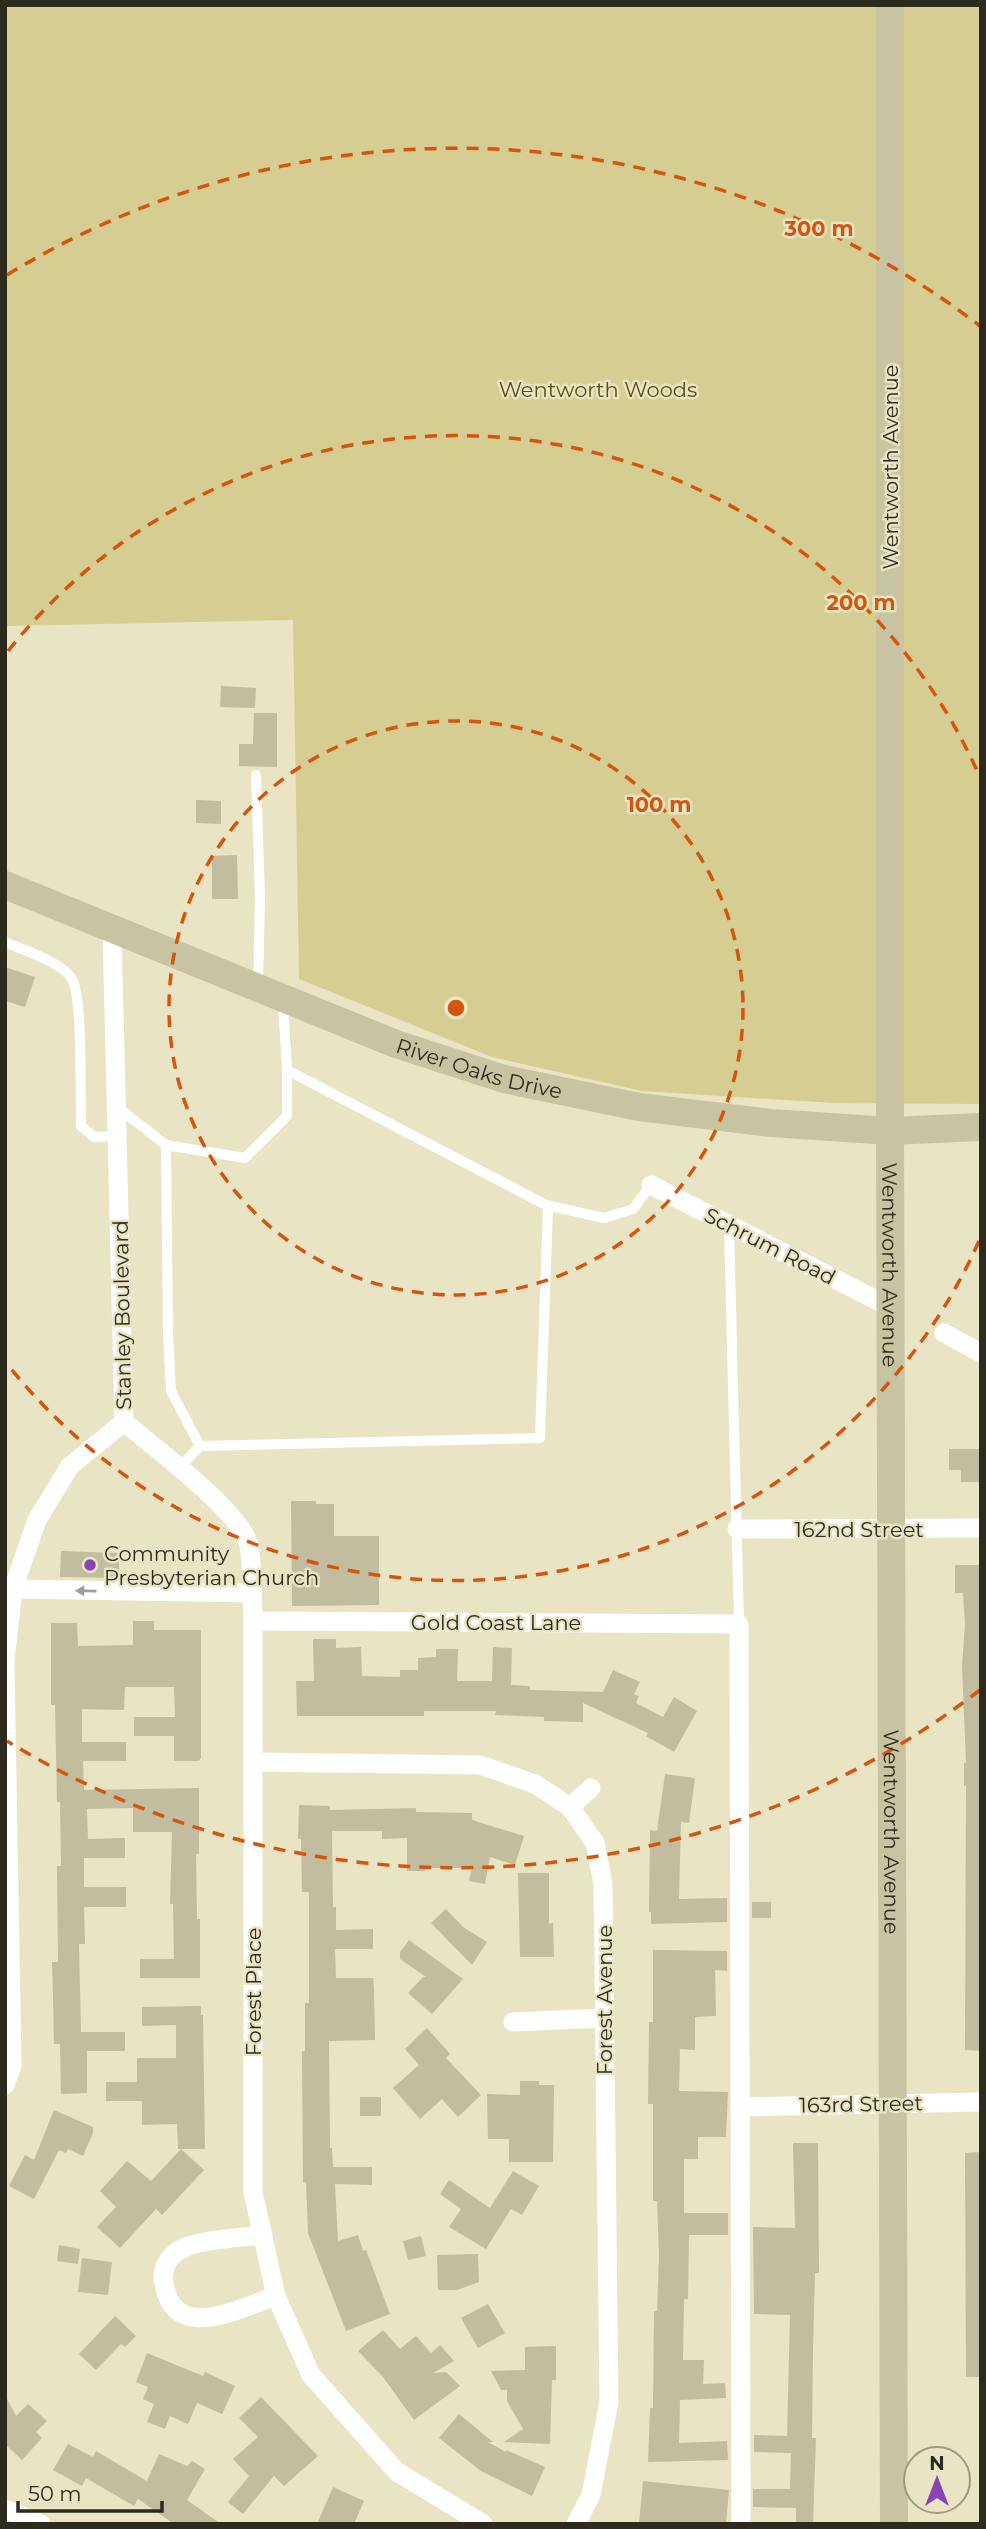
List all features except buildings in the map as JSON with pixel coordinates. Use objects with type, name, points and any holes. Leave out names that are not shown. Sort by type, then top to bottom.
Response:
[{"type":"street","name":"Wentworth Avenue","points":[[890,5],[894,2524]]},
{"type":"street","name":"River Oaks Drive","points":[[5,885],[396,1044],[503,1079],[639,1107],[771,1123],[890,1131],[981,1127]]},
{"type":"street","name":"Stanley Boulevard","points":[[5,2085],[12,2065],[5,1662],[13,1589],[37,1520],[71,1466],[124,1422],[112,930]]},
{"type":"street","name":"Schrum Road","points":[[650,1185],[890,1307]]},
{"type":"street","points":[[944,1333],[981,1353]]},
{"type":"street","name":"Forest Place","points":[[124,1422],[233,1518],[249,1543],[253,1621],[253,2192],[276,2296],[311,2375],[397,2472],[483,2524]]},
{"type":"street","name":"162nd Street","points":[[737,1529],[981,1528]]},
{"type":"street","points":[[13,1589],[252,1593]]},
{"type":"street","name":"Gold Coast Lane","points":[[253,1621],[739,1624]]},
{"type":"street","points":[[739,1624],[741,2524]]},
{"type":"street","name":"Forest Avenue","points":[[253,1762],[480,1765],[535,1784],[570,1807],[595,1843],[603,1884],[609,2402],[591,2495],[576,2524]]},
{"type":"street","points":[[570,1807],[592,1788]]},
{"type":"street","points":[[513,2022],[604,2018]]},
{"type":"street","name":"163rd Street","points":[[740,2106],[981,2102]]},
{"type":"street","points":[[263,2235],[194,2245],[179,2250],[166,2262],[163,2277],[166,2294],[173,2308],[187,2317],[200,2319],[214,2317],[276,2296]]},
{"type":"street","points":[[5,2509],[41,2524]]},
{"type":"lane","points":[[116,1107],[166,1145],[245,1158],[287,1116],[287,1069],[260,935],[256,775]]},
{"type":"lane","points":[[5,943],[50,961],[72,978],[78,999],[81,1126],[94,1137],[117,1136]]},
{"type":"lane","points":[[287,1069],[546,1205],[604,1217],[633,1209],[650,1185]]},
{"type":"lane","points":[[166,1145],[171,1391],[200,1446]]},
{"type":"lane","points":[[178,1468],[200,1446],[540,1438],[546,1205]]},
{"type":"lane","points":[[729,1226],[739,1624]]},
{"type":"green space","name":"Wentworth Woods","points":[[5,5],[981,5],[981,1104],[834,1103],[642,1091],[492,1057],[299,979],[293,620],[5,626]]},
{"type":"place","name":"Community Presbyterian Church","points":[[90,1565]]}]
